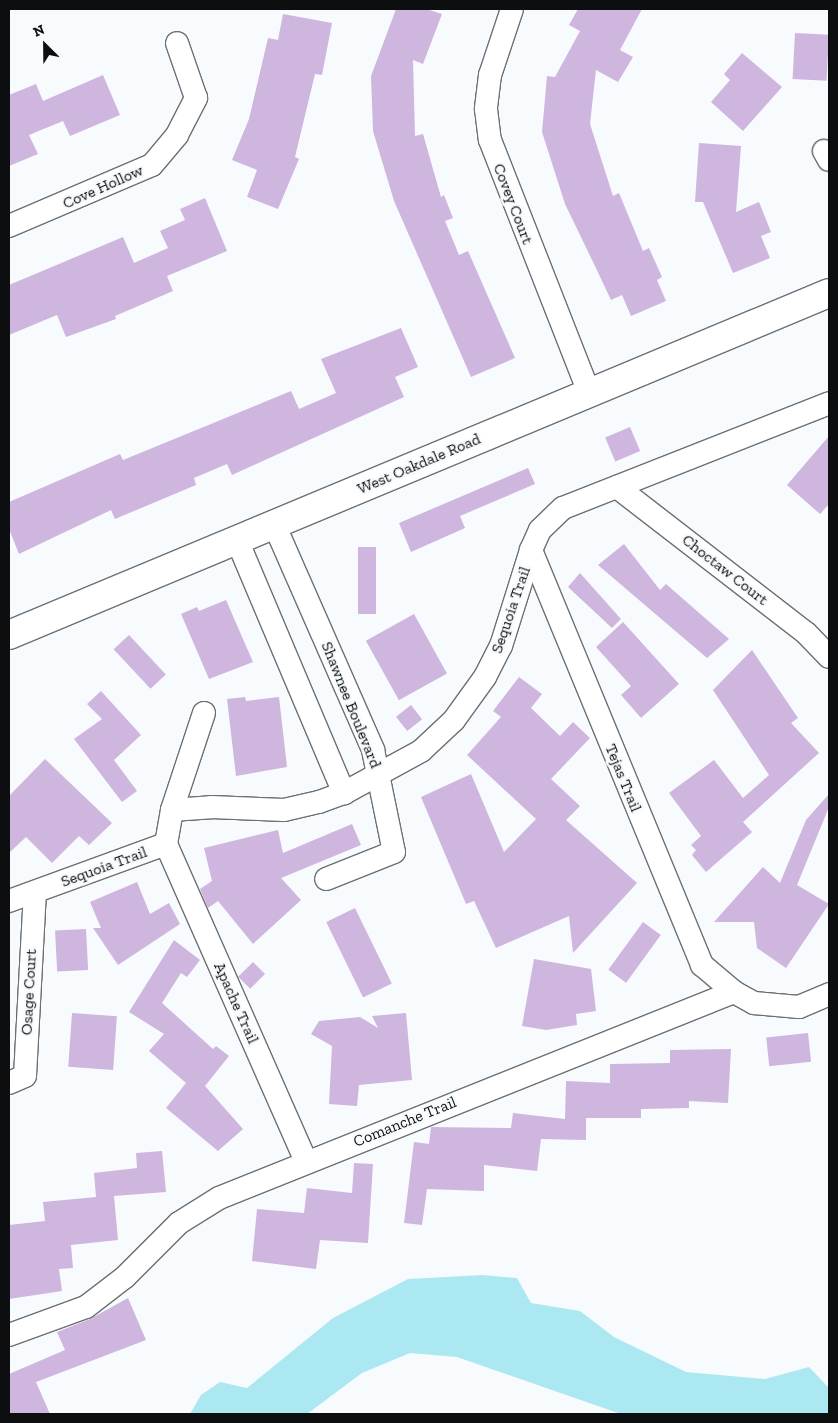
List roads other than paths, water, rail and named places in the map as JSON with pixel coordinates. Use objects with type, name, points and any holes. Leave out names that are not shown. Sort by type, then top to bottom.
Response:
[{"type":"street","name":"Covey Court","points":[[512,9],[490,75],[486,109],[490,140],[589,393]]},
{"type":"street","name":"Cove Hollow","points":[[9,226],[152,165],[177,135],[196,98],[177,43]]},
{"type":"street","name":"West Oakdale Road","points":[[9,635],[829,293]]},
{"type":"street","name":"Sequoia Trail","points":[[172,810],[211,807],[284,810],[344,793],[421,751],[454,720],[485,677],[501,646],[531,550],[540,530],[564,508],[829,403]]},
{"type":"street","name":"Choctaw Court","points":[[617,487],[806,633],[829,657]]},
{"type":"street","name":"Shawnee Boulevard","points":[[274,524],[373,750],[380,774],[394,852],[326,879]]},
{"type":"street","points":[[237,540],[344,793]]},
{"type":"street","name":"Tejas Trail","points":[[531,550],[702,965],[734,992]]},
{"type":"street","name":"Sequoia Trail","points":[[9,901],[166,844],[172,810],[204,713]]},
{"type":"street","name":"Apache Trail","points":[[166,844],[306,1162]]},
{"type":"street","name":"Osage Court","points":[[9,1082],[25,1076],[35,892]]},
{"type":"street","points":[[734,992],[754,1003],[799,1007],[829,994]]},
{"type":"street","name":"Comanche Trail","points":[[9,1335],[86,1307],[125,1277],[179,1223],[219,1198],[734,992]]},
{"type":"water","points":[[483,1275],[517,1278],[531,1303],[580,1311],[614,1337],[686,1372],[765,1379],[809,1367],[829,1388],[829,1414],[621,1414],[457,1357],[410,1353],[362,1373],[307,1414],[190,1414],[201,1395],[220,1382],[247,1388],[333,1318],[408,1279]]}]
